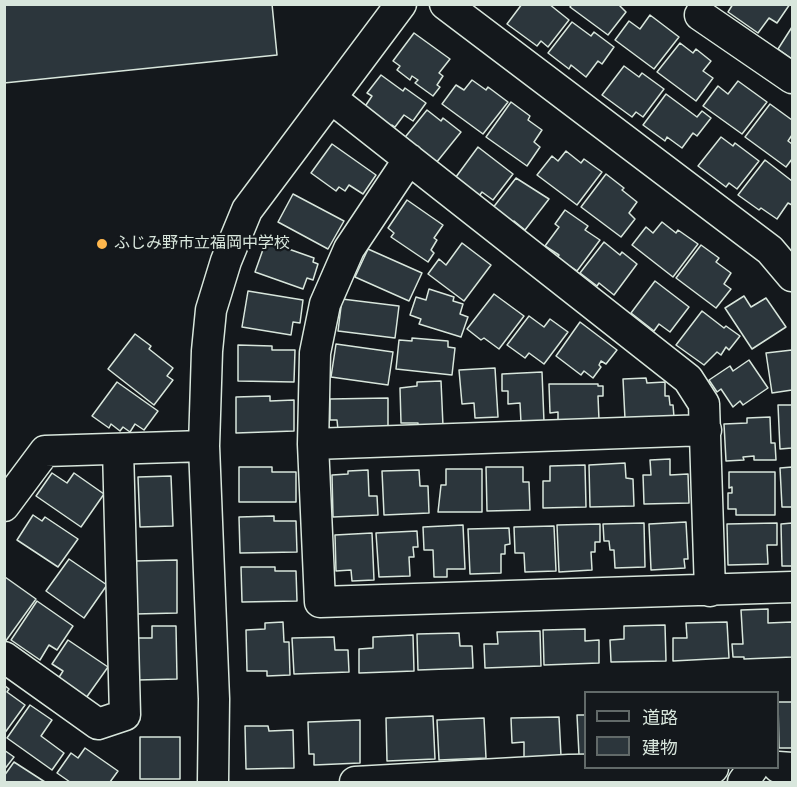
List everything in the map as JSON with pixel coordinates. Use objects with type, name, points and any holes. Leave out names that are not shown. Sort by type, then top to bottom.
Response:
[{"type":"street","points":[[213,783],[214,699],[204,446],[205,388],[211,310],[226,261],[247,210],[401,4]]},
{"type":"street","points":[[445,4],[770,250],[792,276]]},
{"type":"street","points":[[698,8],[792,78]]},
{"type":"street","points":[[331,98],[688,379],[704,404],[710,591]]},
{"type":"street","points":[[409,159],[349,249],[326,304],[315,353],[313,444],[320,602],[792,587]]},
{"type":"street","points":[[313,444],[706,430]]},
{"type":"street","points":[[4,506],[45,451],[204,446]]},
{"type":"street","points":[[4,657],[98,724],[124,714],[118,449]]},
{"type":"street","points":[[355,783],[694,769]]},
{"type":"street","points":[[743,783],[752,769]]},
{"type":"building","points":[[4,4],[272,4],[277,55],[4,83]]},
{"type":"building","points":[[522,4],[549,4],[569,20],[548,47],[541,41],[537,46],[507,24]]},
{"type":"building","points":[[572,4],[618,4],[626,12],[608,35],[570,7]]},
{"type":"building","points":[[733,4],[790,4],[777,23],[769,18],[758,33],[728,12]]},
{"type":"building","points":[[650,15],[679,37],[654,69],[615,40],[629,21],[640,29]]},
{"type":"building","points":[[572,22],[591,36],[594,32],[614,47],[602,64],[598,61],[586,77],[571,65],[569,69],[548,53]]},
{"type":"building","points":[[792,27],[792,59],[778,49]]},
{"type":"building","points":[[414,33],[450,59],[439,73],[443,76],[437,85],[440,87],[433,96],[415,83],[418,80],[412,76],[410,80],[397,70],[400,66],[393,61]]},
{"type":"building","points":[[680,43],[693,53],[696,49],[711,61],[703,71],[713,78],[696,101],[657,72]]},
{"type":"building","points":[[624,66],[639,77],[642,73],[664,89],[643,117],[636,112],[632,117],[602,95]]},
{"type":"building","points":[[381,75],[403,91],[405,88],[426,103],[413,121],[404,115],[395,127],[392,125],[389,129],[364,108],[372,96],[367,93]]},
{"type":"building","points":[[472,80],[486,90],[488,87],[508,102],[483,134],[442,104],[456,85],[464,90]]},
{"type":"building","points":[[738,81],[767,102],[742,134],[703,106],[718,86],[728,94]]},
{"type":"building","points":[[666,94],[697,117],[702,111],[711,118],[697,136],[693,133],[682,148],[667,137],[665,141],[643,125]]},
{"type":"building","points":[[511,102],[530,116],[528,120],[542,130],[534,142],[540,147],[527,166],[486,137]]},
{"type":"building","points":[[770,104],[792,120],[792,135],[788,141],[792,144],[792,159],[786,167],[745,137]]},
{"type":"building","points":[[427,110],[441,121],[443,118],[461,132],[436,163],[402,141]]},
{"type":"building","points":[[721,137],[733,146],[735,143],[759,161],[737,189],[729,183],[726,187],[698,166]]},
{"type":"building","points":[[332,144],[376,175],[363,194],[349,185],[345,191],[339,187],[336,191],[311,173]]},
{"type":"building","points":[[478,147],[513,174],[493,200],[482,192],[477,199],[453,181]]},
{"type":"building","points":[[566,151],[581,163],[584,159],[602,172],[577,205],[537,175],[552,156],[558,161]]},
{"type":"building","points":[[765,160],[792,181],[792,205],[788,203],[777,219],[738,195]]},
{"type":"building","points":[[606,174],[637,202],[629,213],[635,219],[621,237],[581,207]]},
{"type":"building","points":[[516,178],[549,199],[525,230],[514,221],[512,224],[492,209]]},
{"type":"building","points":[[293,194],[344,221],[328,249],[278,222]]},
{"type":"building","points":[[407,200],[443,225],[434,238],[437,240],[431,250],[434,253],[428,262],[391,237],[394,233],[388,228]]},
{"type":"building","points":[[565,210],[588,226],[585,230],[600,240],[577,271],[557,258],[559,255],[545,246],[559,227],[555,224]]},
{"type":"building","points":[[662,222],[676,233],[678,230],[698,244],[673,277],[632,245],[646,227],[653,233]]},
{"type":"building","points":[[266,241],[314,258],[313,262],[318,264],[313,280],[307,278],[303,289],[255,272]]},
{"type":"building","points":[[604,242],[620,255],[622,252],[637,264],[614,295],[599,283],[597,286],[580,273]]},
{"type":"building","points":[[462,243],[491,265],[464,301],[428,274],[439,259],[446,265]]},
{"type":"building","points":[[701,245],[719,258],[716,262],[731,273],[724,284],[731,289],[716,308],[676,278]]},
{"type":"building","points":[[368,249],[422,273],[409,301],[355,277]]},
{"type":"building","points":[[655,281],[689,307],[670,332],[659,324],[654,331],[631,313]]},
{"type":"building","points":[[429,289],[454,297],[453,301],[463,304],[460,314],[468,317],[461,337],[419,324],[421,319],[410,315],[416,297],[426,300]]},
{"type":"building","points":[[248,291],[303,300],[300,323],[293,322],[291,335],[242,327]]},
{"type":"building","points":[[494,294],[524,316],[499,349],[484,338],[481,340],[467,329]]},
{"type":"building","points":[[744,296],[751,307],[766,298],[786,327],[752,349],[725,308]]},
{"type":"building","points":[[342,299],[399,306],[395,338],[338,331]]},
{"type":"building","points":[[702,311],[724,328],[726,326],[740,336],[729,350],[726,347],[721,355],[717,352],[704,365],[676,345]]},
{"type":"building","points":[[529,316],[544,327],[550,319],[568,332],[544,364],[529,353],[525,358],[507,345]]},
{"type":"building","points":[[580,322],[617,350],[606,364],[601,361],[599,365],[601,367],[593,378],[584,371],[581,375],[556,356]]},
{"type":"building","points":[[135,334],[151,346],[149,349],[173,368],[167,376],[173,380],[154,405],[108,369]]},
{"type":"building","points":[[412,338],[448,341],[448,347],[455,348],[452,375],[396,369],[399,340],[412,341]]},
{"type":"building","points":[[336,344],[393,352],[388,385],[331,377]]},
{"type":"building","points":[[238,345],[272,346],[272,350],[295,350],[294,382],[238,381]]},
{"type":"building","points":[[792,350],[792,390],[772,393],[766,353]]},
{"type":"building","points":[[749,360],[768,388],[743,405],[740,401],[733,407],[721,389],[717,392],[709,380],[730,366],[733,371]]},
{"type":"building","points":[[495,368],[498,417],[475,418],[474,403],[462,404],[459,370]]},
{"type":"building","points":[[542,372],[544,422],[521,423],[520,403],[508,404],[508,391],[502,391],[502,374]]},
{"type":"building","points":[[646,378],[647,383],[665,382],[665,396],[669,396],[670,405],[673,405],[674,417],[625,419],[623,379]]},
{"type":"building","points":[[441,381],[443,426],[418,428],[418,423],[401,423],[400,388],[417,386],[417,382]]},
{"type":"building","points":[[117,382],[158,411],[144,430],[135,424],[130,432],[123,427],[120,431],[111,424],[109,428],[92,416]]},
{"type":"building","points":[[549,384],[598,384],[598,386],[603,386],[603,396],[598,396],[599,420],[558,421],[558,412],[550,413]]},
{"type":"building","points":[[270,396],[270,401],[294,400],[294,431],[236,433],[236,397]]},
{"type":"building","points":[[388,398],[388,429],[338,430],[337,420],[330,420],[330,399]]},
{"type":"building","points":[[778,405],[792,405],[792,448],[780,449]]},
{"type":"building","points":[[770,417],[771,443],[775,443],[776,460],[754,460],[754,456],[743,457],[744,460],[726,461],[724,424],[747,423],[747,418]]},
{"type":"building","points":[[670,459],[670,475],[688,474],[689,503],[644,504],[643,475],[651,475],[650,460]]},
{"type":"building","points":[[625,463],[626,478],[633,479],[634,506],[590,507],[589,465]]},
{"type":"building","points":[[585,465],[586,507],[543,508],[543,481],[550,481],[550,466]]},
{"type":"building","points":[[239,467],[272,467],[272,472],[296,472],[296,502],[239,502]]},
{"type":"building","points":[[486,467],[523,467],[523,482],[529,482],[530,510],[487,511]]},
{"type":"building","points":[[792,467],[792,507],[782,507],[780,468]]},
{"type":"building","points":[[446,469],[482,469],[482,512],[438,512],[441,485],[446,485]]},
{"type":"building","points":[[368,470],[369,496],[377,496],[378,515],[333,517],[332,475]]},
{"type":"building","points":[[419,470],[420,486],[428,486],[429,513],[384,515],[382,471]]},
{"type":"building","points":[[729,472],[775,472],[775,515],[736,515],[736,509],[728,509],[728,493],[732,493],[732,487],[729,488]]},
{"type":"building","points":[[52,473],[67,483],[74,473],[104,494],[81,527],[36,496]]},
{"type":"building","points":[[171,476],[173,526],[140,527],[138,477]]},
{"type":"building","points":[[33,515],[42,521],[45,517],[78,539],[58,567],[17,540]]},
{"type":"building","points":[[274,516],[274,521],[296,521],[297,552],[240,553],[239,517]]},
{"type":"building","points":[[686,522],[688,559],[684,559],[685,568],[651,570],[649,524]]},
{"type":"building","points":[[644,523],[645,567],[615,568],[614,550],[610,550],[609,541],[604,541],[603,524]]},
{"type":"building","points":[[777,523],[777,545],[767,545],[768,564],[728,565],[727,524]]},
{"type":"building","points":[[792,523],[792,566],[782,566],[781,524]]},
{"type":"building","points":[[600,524],[600,542],[595,542],[595,552],[591,552],[592,570],[559,572],[557,525]]},
{"type":"building","points":[[463,525],[465,569],[447,569],[447,577],[434,577],[433,550],[424,550],[423,527]]},
{"type":"building","points":[[554,526],[556,571],[525,572],[524,553],[515,553],[514,527]]},
{"type":"building","points":[[509,528],[510,544],[505,545],[505,554],[501,554],[501,573],[470,574],[468,529]]},
{"type":"building","points":[[417,531],[418,547],[413,547],[414,557],[409,557],[410,576],[379,577],[376,533]]},
{"type":"building","points":[[372,533],[374,580],[352,581],[351,570],[336,571],[335,535]]},
{"type":"building","points":[[69,559],[107,585],[84,618],[46,591]]},
{"type":"building","points":[[177,560],[177,613],[135,614],[135,561]]},
{"type":"building","points":[[241,567],[275,567],[275,571],[296,571],[297,601],[242,602]]},
{"type":"building","points":[[5,577],[36,599],[5,642],[4,579]]},
{"type":"building","points":[[37,601],[73,626],[57,650],[49,645],[40,660],[11,640]]},
{"type":"building","points":[[768,609],[768,623],[792,622],[792,657],[744,659],[744,657],[733,657],[732,644],[743,644],[741,610]]},
{"type":"building","points":[[283,622],[284,642],[289,642],[290,675],[267,676],[267,671],[247,671],[246,630],[265,629],[265,623]]},
{"type":"building","points":[[727,622],[729,658],[673,661],[673,638],[687,638],[686,623]]},
{"type":"building","points":[[665,625],[666,661],[611,662],[610,640],[624,639],[624,626]]},
{"type":"building","points":[[152,626],[176,626],[177,679],[138,680],[137,638],[152,638]]},
{"type":"building","points":[[585,629],[585,641],[599,640],[599,663],[544,665],[543,630]]},
{"type":"building","points":[[540,631],[541,666],[485,668],[484,644],[498,644],[497,632]]},
{"type":"building","points":[[459,633],[460,646],[472,646],[473,668],[418,670],[417,634]]},
{"type":"building","points":[[413,635],[414,671],[359,673],[359,649],[373,648],[373,637]]},
{"type":"building","points":[[334,637],[335,650],[348,650],[349,672],[294,674],[292,638]]},
{"type":"building","points":[[68,640],[108,667],[86,698],[58,679],[63,671],[52,664]]},
{"type":"building","points":[[4,685],[9,689],[7,692],[25,705],[4,734]]},
{"type":"building","points":[[779,702],[792,702],[792,748],[779,748]]},
{"type":"building","points":[[30,705],[52,720],[41,736],[64,753],[52,770],[7,738]]},
{"type":"building","points":[[577,715],[584,715],[584,755],[579,755]]},
{"type":"building","points":[[433,716],[435,759],[387,761],[386,718]]},
{"type":"building","points":[[559,717],[561,756],[524,757],[524,742],[512,743],[511,718]]},
{"type":"building","points":[[484,718],[486,758],[439,760],[437,720]]},
{"type":"building","points":[[360,720],[360,763],[314,765],[314,754],[309,754],[308,722]]},
{"type":"building","points":[[245,726],[268,726],[269,731],[293,730],[294,768],[246,769]]},
{"type":"building","points":[[140,737],[180,737],[180,779],[140,779]]},
{"type":"building","points":[[85,748],[118,771],[110,782],[70,782],[57,773],[71,753],[78,758]]},
{"type":"building","points":[[4,750],[14,757],[4,770]]},
{"type":"building","points":[[14,762],[45,782],[4,782],[4,776]]},
{"type":"place","name":"ふじみ野市立福岡中学校","points":[[102,244]]}]
